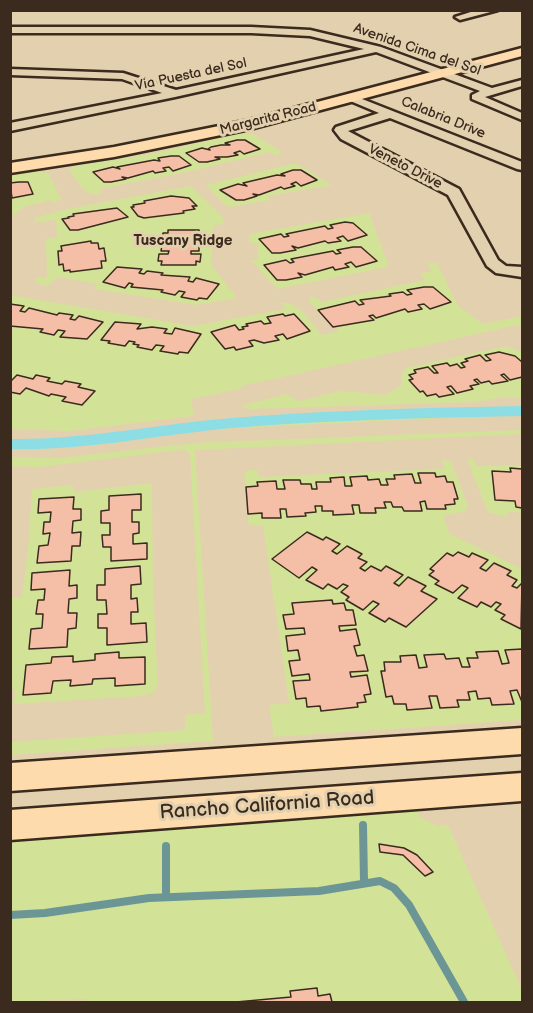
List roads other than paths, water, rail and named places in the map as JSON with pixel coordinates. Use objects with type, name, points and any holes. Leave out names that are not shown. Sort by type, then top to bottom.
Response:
[{"type":"main road","name":"Margarita Road","points":[[10,168],[162,143],[250,124],[352,98],[522,44]]},
{"type":"main road","name":"Margarita Road","points":[[10,159],[167,134],[522,52]]},
{"type":"main road","points":[[10,777],[522,741]]},
{"type":"main road","name":"Rancho California Road","points":[[10,825],[522,787]]},
{"type":"street","points":[[460,17],[494,10]]},
{"type":"street","name":"Avenida Cima del Sol","points":[[10,30],[284,31],[338,38],[490,91]]},
{"type":"street","name":"Via Puesta del Sol","points":[[10,127],[377,50]]},
{"type":"street","points":[[10,72],[123,76],[175,94]]},
{"type":"street","points":[[522,83],[476,97],[522,117]]},
{"type":"street","name":"Calabria Drive","points":[[352,98],[522,166]]},
{"type":"street","name":"Veneto Drive","points":[[392,113],[340,130],[345,136],[454,192],[492,263],[502,270],[522,272]]},
{"type":"waterway","points":[[10,444],[94,441],[232,423],[377,415],[522,411]]},
{"type":"waterway","points":[[363,825],[364,882]]},
{"type":"waterway","points":[[166,846],[166,897]]},
{"type":"waterway","points":[[10,915],[45,913],[149,898],[319,891],[380,881],[394,888],[409,905],[464,1002]]},
{"type":"district","name":"Tuscany Ridge","points":[[183,241]]}]
